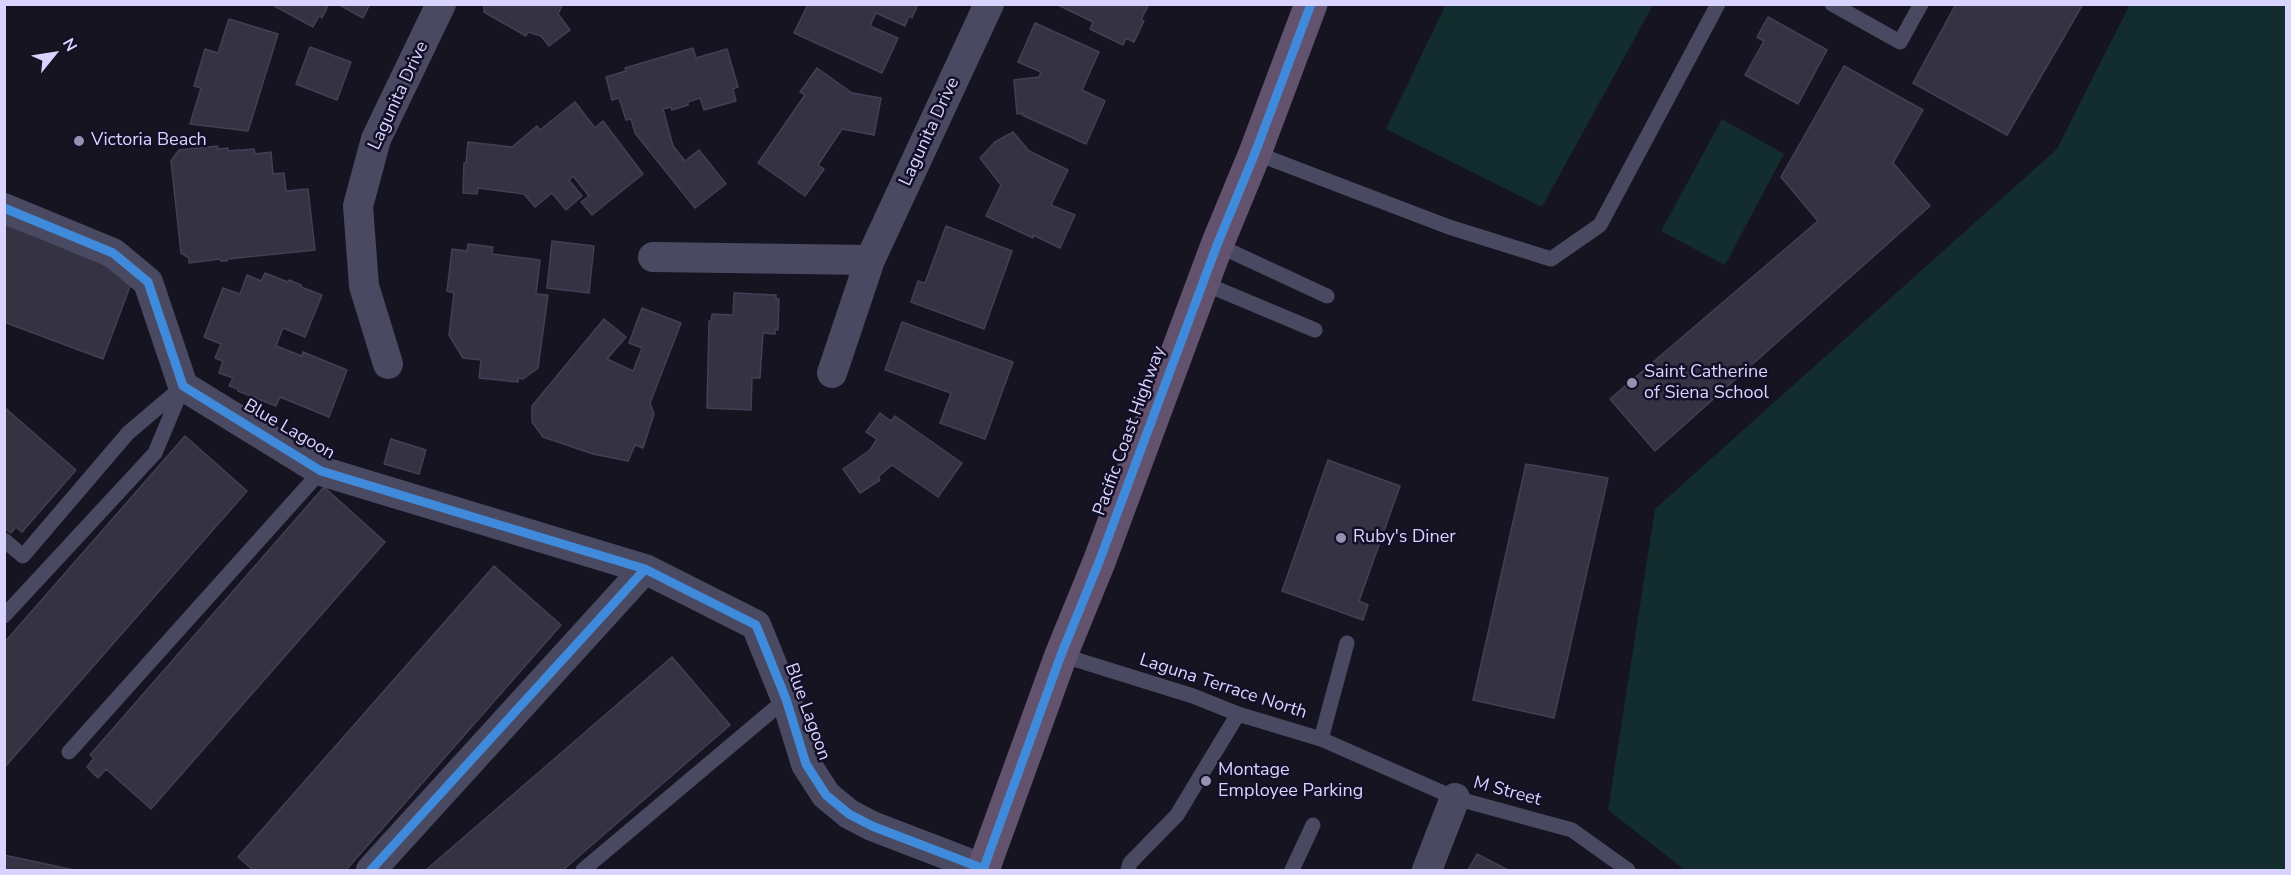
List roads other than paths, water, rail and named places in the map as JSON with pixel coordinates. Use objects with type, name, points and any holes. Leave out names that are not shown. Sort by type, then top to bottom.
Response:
[{"type":"highway","name":"Pacific Coast Highway","points":[[984,870],[1061,655],[1311,4]]},
{"type":"street","name":"Lagunita Drive","points":[[388,364],[364,286],[358,206],[376,139],[441,4]]},
{"type":"street","name":"Lagunita Drive","points":[[832,373],[870,260],[989,4]]},
{"type":"street","points":[[4,208],[113,253],[148,282],[183,386]]},
{"type":"street","points":[[653,256],[870,260]]},
{"type":"street","name":"Blue Lagoon","points":[[183,386],[321,471],[645,569],[756,625],[786,699],[806,764],[826,795],[849,814],[872,826],[984,870]]},
{"type":"street","points":[[371,870],[645,569]]},
{"type":"street","points":[[1426,870],[1455,798]]},
{"type":"lane","points":[[1255,153],[1449,227],[1551,259],[1600,225],[1718,4]]},
{"type":"lane","points":[[1832,4],[1900,42],[1921,4]]},
{"type":"lane","points":[[1217,245],[1327,296]]},
{"type":"lane","points":[[1203,283],[1315,330]]},
{"type":"lane","points":[[4,540],[23,556],[128,433],[183,386]]},
{"type":"lane","points":[[4,616],[155,453],[183,386]]},
{"type":"lane","points":[[69,752],[321,471]]},
{"type":"lane","points":[[1321,739],[1347,643]]},
{"type":"lane","name":"Laguna Terrace North","points":[[1061,655],[1321,739],[1370,761]]},
{"type":"lane","points":[[583,870],[786,699]]},
{"type":"lane","points":[[1128,870],[1130,863],[1177,815],[1238,714]]},
{"type":"lane","name":"M Street","points":[[1370,761],[1455,798],[1572,830],[1628,870]]},
{"type":"lane","points":[[1292,870],[1312,825]]},
{"type":"place","name":"Victoria Beach","points":[[79,141]]},
{"type":"place","name":"Saint Catherine of Siena School","points":[[1632,383]]},
{"type":"place","name":"Ruby's Diner","points":[[1341,538]]},
{"type":"place","name":"Montage Employee Parking","points":[[1206,781]]}]
